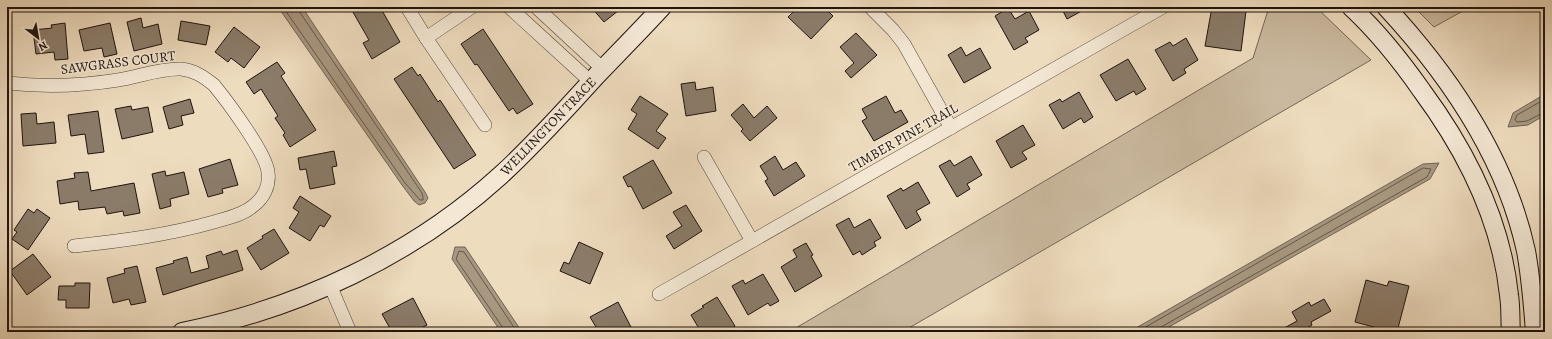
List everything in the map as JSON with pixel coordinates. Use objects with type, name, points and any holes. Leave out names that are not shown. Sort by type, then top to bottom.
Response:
[{"type":"main road","name":"WELLINGTON TRACE","points":[[182,332],[248,316],[288,303],[330,286],[424,235],[468,203],[530,148],[662,7]]},
{"type":"main road","points":[[1351,7],[1383,41],[1409,73],[1440,116],[1466,158],[1486,203],[1498,239],[1509,296],[1511,332]]},
{"type":"main road","points":[[1386,7],[1427,55],[1451,88],[1469,116],[1494,161],[1518,220],[1526,251],[1531,282],[1535,332]]},
{"type":"street","points":[[407,7],[426,38],[485,125]]},
{"type":"street","points":[[426,38],[472,7]]},
{"type":"street","points":[[509,7],[597,75]]},
{"type":"street","points":[[536,7],[597,75]]},
{"type":"street","points":[[870,7],[893,30],[904,44],[951,128]]},
{"type":"street","name":"TIMBER PINE TRAIL","points":[[658,294],[1163,7]]},
{"type":"street","name":"SAWGRASS COURT","points":[[7,83],[27,85],[85,84],[117,80],[166,70],[179,69],[192,71],[207,79],[216,88],[261,153],[267,166],[268,180],[266,188],[259,201],[247,210],[224,219],[170,233],[74,246]]},
{"type":"street","points":[[704,157],[752,241]]},
{"type":"street","points":[[330,286],[350,332]]},
{"type":"shaded area","points":[[1269,7],[1316,7],[1371,60],[902,332],[789,332],[1253,58]]},
{"type":"shaded area","points":[[1414,7],[1470,7],[1434,27]]},
{"type":"water","points":[[278,7],[302,7],[425,192],[428,198],[425,203],[419,205],[414,201],[402,185]]},
{"type":"water","points":[[1545,94],[1545,115],[1528,125],[1508,127],[1513,113]]},
{"type":"water","points":[[1439,163],[1430,179],[1160,332],[1129,332],[1423,164]]},
{"type":"water","points":[[455,247],[465,247],[522,332],[501,332],[452,259]]},
{"type":"building","points":[[350,7],[380,7],[400,42],[372,59],[363,43],[369,40]]},
{"type":"building","points":[[591,7],[623,7],[604,22]]},
{"type":"building","points":[[798,7],[824,7],[833,16],[811,39],[788,17]]},
{"type":"building","points":[[1061,7],[1089,7],[1067,19]]},
{"type":"building","points":[[1212,7],[1246,11],[1241,51],[1205,46]]},
{"type":"building","points":[[1008,8],[1015,19],[1029,11],[1039,30],[1025,38],[1028,42],[1014,50],[995,16]]},
{"type":"building","points":[[141,18],[143,28],[158,24],[162,44],[134,51],[127,22]]},
{"type":"building","points":[[181,21],[210,26],[206,45],[178,40]]},
{"type":"building","points":[[65,23],[68,59],[55,60],[54,52],[36,54],[33,30],[52,28],[51,25]]},
{"type":"building","points":[[110,23],[117,54],[104,57],[102,48],[84,51],[79,30]]},
{"type":"building","points":[[234,27],[260,47],[244,68],[231,58],[228,62],[215,52]]},
{"type":"building","points":[[483,29],[533,104],[517,114],[513,108],[509,111],[477,64],[475,65],[461,44]]},
{"type":"building","points":[[856,33],[877,55],[851,78],[845,71],[854,63],[840,47]]},
{"type":"building","points":[[1186,38],[1198,60],[1184,69],[1186,73],[1173,81],[1155,50],[1170,42],[1173,46]]},
{"type":"building","points":[[961,47],[966,56],[980,48],[991,68],[964,83],[948,55]]},
{"type":"building","points":[[1128,59],[1146,89],[1136,95],[1134,91],[1116,101],[1100,75]]},
{"type":"building","points":[[277,62],[285,73],[281,76],[316,130],[290,147],[283,135],[285,133],[275,118],[278,116],[261,89],[254,94],[246,82]]},
{"type":"building","points":[[412,67],[418,76],[420,74],[438,102],[440,100],[476,155],[454,169],[394,79]]},
{"type":"building","points":[[695,82],[696,90],[713,87],[716,111],[686,116],[681,84]]},
{"type":"building","points":[[1079,92],[1093,117],[1084,123],[1081,118],[1063,129],[1049,105],[1060,99],[1062,102]]},
{"type":"building","points":[[640,96],[668,114],[656,131],[666,138],[658,149],[628,129],[637,114],[631,110]]},
{"type":"building","points":[[886,96],[895,113],[901,110],[908,122],[874,141],[862,121],[867,118],[862,109]]},
{"type":"building","points":[[190,99],[194,113],[181,116],[183,125],[169,129],[163,107]]},
{"type":"building","points":[[743,104],[754,118],[767,106],[777,118],[750,141],[741,131],[743,129],[731,115]]},
{"type":"building","points":[[131,106],[132,110],[148,107],[153,132],[122,139],[115,109]]},
{"type":"building","points":[[98,111],[104,152],[88,154],[85,134],[71,136],[68,115]]},
{"type":"building","points":[[36,113],[37,124],[54,122],[56,143],[23,146],[21,114]]},
{"type":"building","points":[[1023,125],[1035,145],[1022,152],[1027,159],[1011,168],[996,141]]},
{"type":"building","points":[[334,151],[337,166],[332,167],[335,184],[310,189],[306,169],[300,170],[298,158]]},
{"type":"building","points":[[775,156],[783,170],[796,162],[805,176],[774,196],[765,181],[768,179],[760,166]]},
{"type":"building","points":[[971,156],[982,175],[967,184],[970,189],[957,197],[939,166],[950,160],[954,166]]},
{"type":"building","points":[[230,159],[238,185],[222,189],[223,193],[208,197],[199,169]]},
{"type":"building","points":[[653,160],[672,193],[643,209],[631,186],[628,187],[623,177]]},
{"type":"building","points":[[165,171],[166,176],[184,172],[189,194],[170,199],[171,206],[160,209],[152,174]]},
{"type":"building","points":[[88,172],[91,191],[134,183],[140,213],[124,216],[123,211],[107,214],[105,207],[79,210],[78,201],[60,204],[57,181],[75,178],[74,173]]},
{"type":"building","points":[[918,182],[930,203],[916,211],[921,220],[906,229],[887,196],[901,188],[903,191]]},
{"type":"building","points":[[300,196],[331,216],[324,227],[320,225],[310,241],[289,228],[299,212],[293,208]]},
{"type":"building","points":[[686,205],[702,231],[674,249],[666,236],[682,226],[673,212]]},
{"type":"building","points":[[28,209],[34,213],[37,209],[50,218],[28,250],[12,239],[17,232],[14,230]]},
{"type":"building","points":[[849,218],[854,228],[870,219],[881,238],[874,242],[876,246],[862,255],[860,251],[853,255],[836,225]]},
{"type":"building","points":[[274,229],[289,253],[261,270],[247,248]]},
{"type":"building","points":[[579,242],[603,253],[590,284],[560,271],[564,262],[569,264]]},
{"type":"building","points":[[806,243],[822,276],[795,292],[781,267],[797,257],[793,250]]},
{"type":"building","points":[[237,250],[243,270],[163,295],[156,268],[174,263],[173,261],[187,257],[191,273],[209,268],[206,256],[221,251],[223,255]]},
{"type":"building","points":[[33,254],[51,277],[27,295],[10,271]]},
{"type":"building","points":[[137,266],[146,302],[131,305],[129,299],[113,303],[107,278],[125,273],[124,269]]},
{"type":"building","points":[[763,274],[779,301],[770,306],[768,303],[748,315],[732,286],[743,280],[745,284]]},
{"type":"building","points":[[1366,280],[1387,286],[1389,281],[1409,286],[1397,332],[1380,332],[1381,329],[1355,322]]},
{"type":"building","points":[[75,283],[90,283],[89,308],[66,308],[66,300],[58,300],[59,286],[75,286]]},
{"type":"building","points":[[717,297],[735,326],[725,332],[701,332],[691,315]]},
{"type":"building","points":[[413,298],[427,325],[413,332],[392,332],[382,314]]},
{"type":"building","points":[[1324,299],[1331,311],[1311,322],[1312,325],[1300,332],[1277,332],[1297,321],[1292,312],[1309,302],[1311,306]]},
{"type":"building","points":[[618,302],[632,329],[627,332],[599,332],[590,317]]}]
